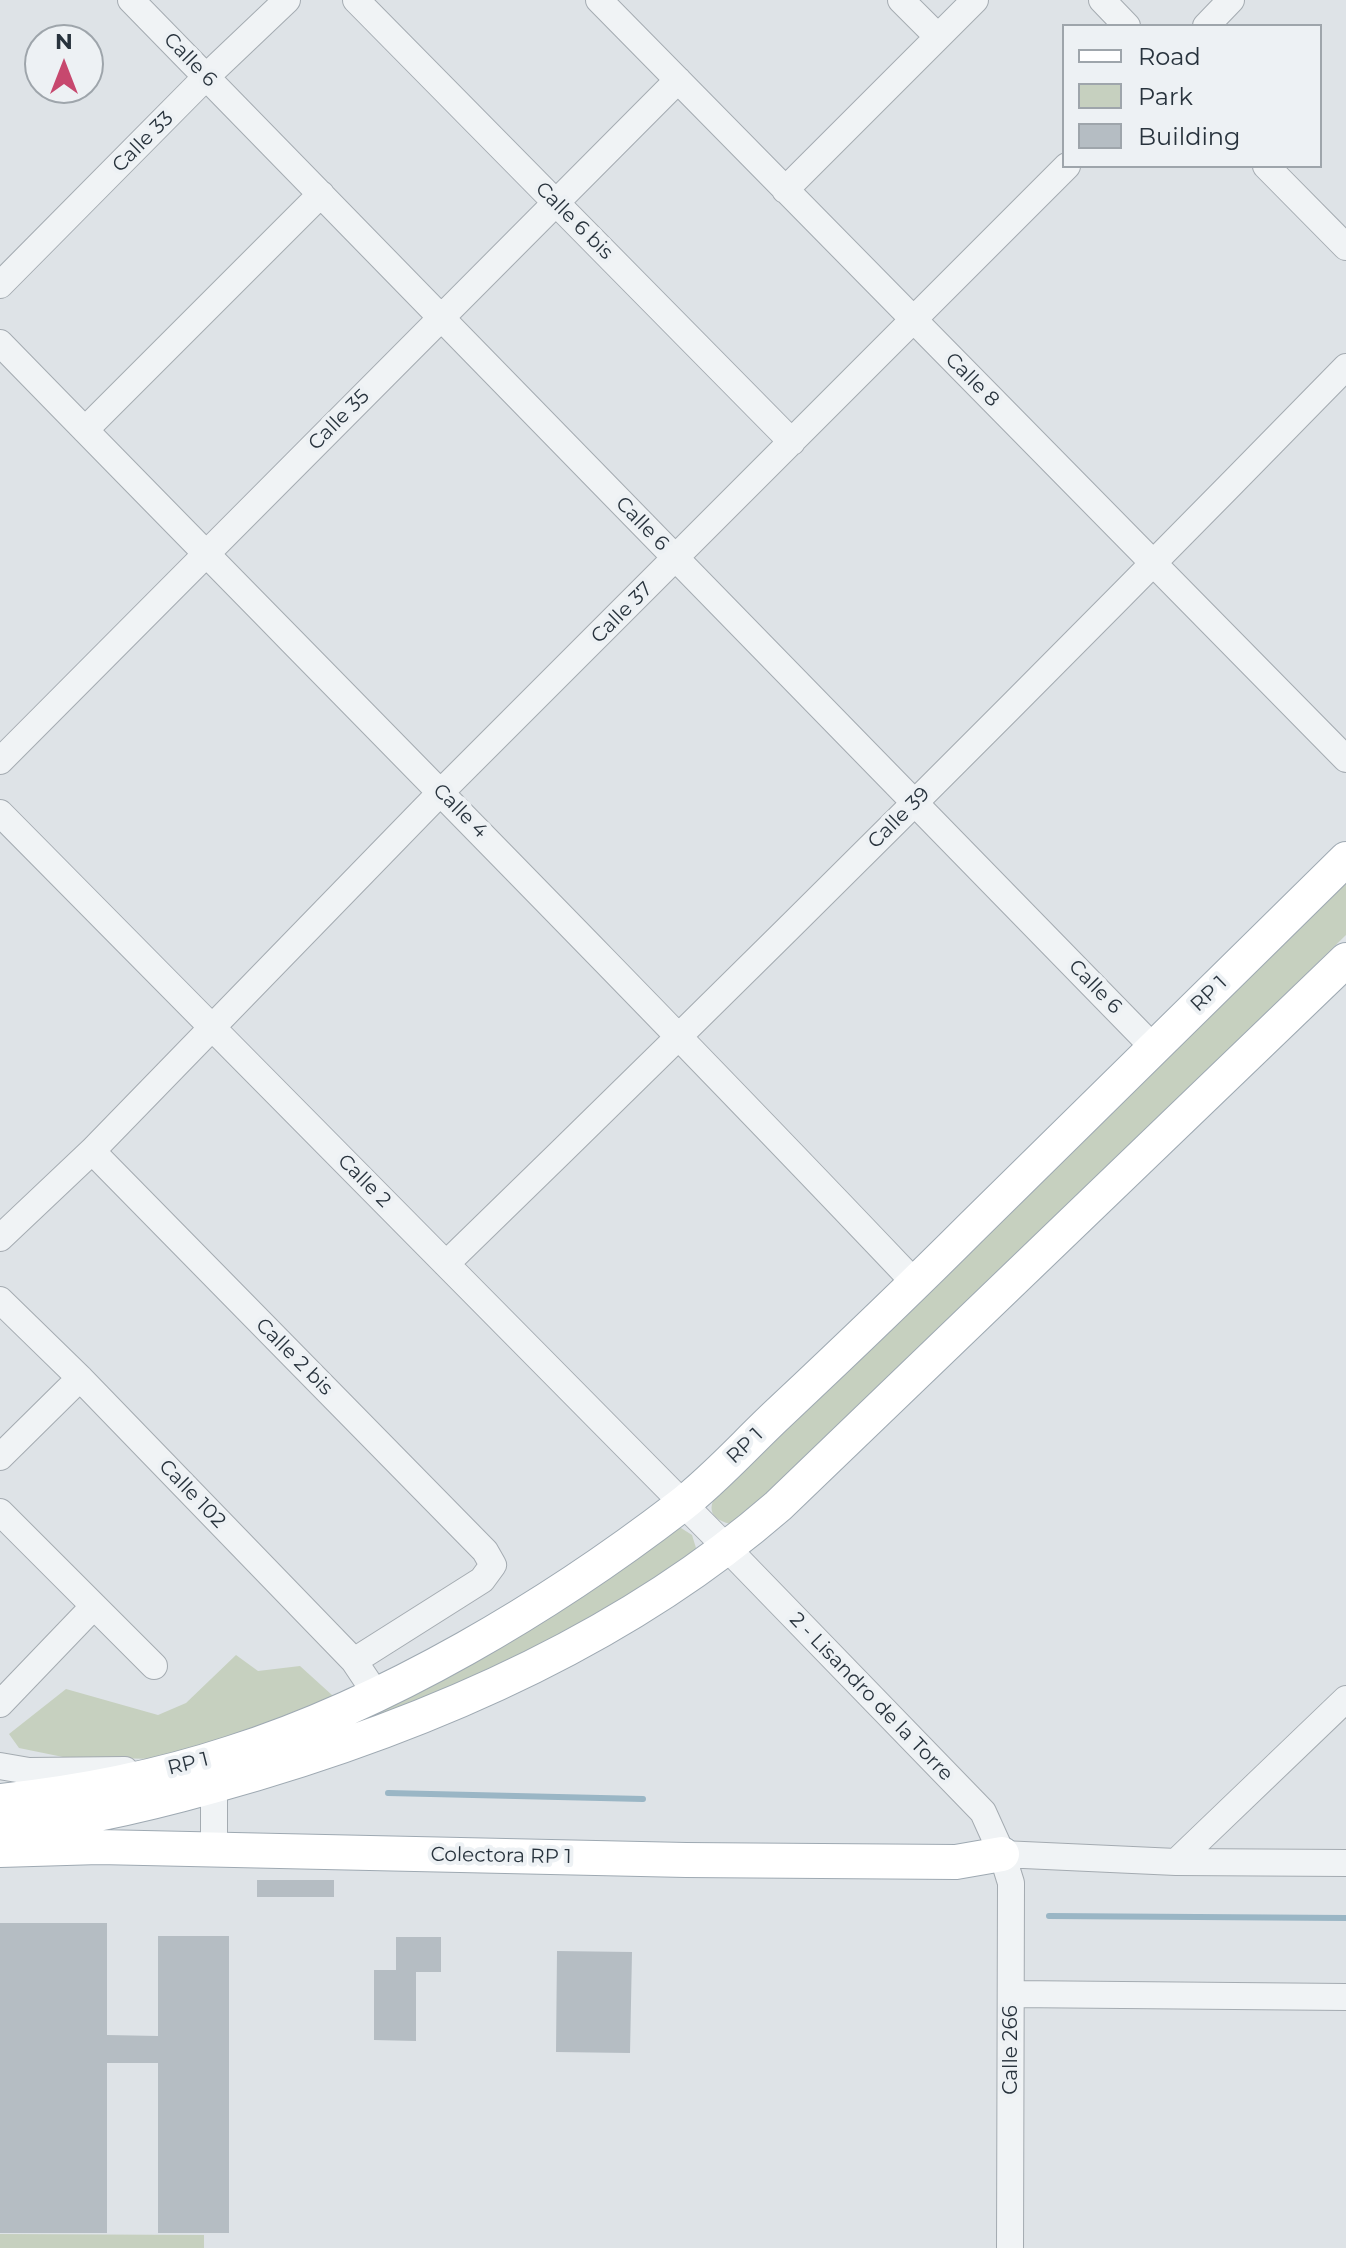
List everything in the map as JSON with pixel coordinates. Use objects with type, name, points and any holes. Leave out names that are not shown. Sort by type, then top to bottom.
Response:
[{"type":"main road","name":"RP 1","points":[[0,1829],[85,1818],[376,1694],[455,1653],[565,1588],[683,1504],[915,1283],[1346,859]]},
{"type":"main road","name":"RP 1","points":[[0,1801],[324,1753],[478,1693],[628,1613],[727,1548],[778,1506],[1346,960]]},
{"type":"main road","name":"Colectora RP 1","points":[[0,1850],[99,1847],[670,1860],[940,1862],[1002,1854]]},
{"type":"street","name":"Calle 6","points":[[131,0],[1154,1048]]},
{"type":"street","name":"Calle 33","points":[[0,285],[206,77],[287,0]]},
{"type":"street","name":"Calle 6 bis","points":[[356,0],[792,442]]},
{"type":"street","name":"Calle 8","points":[[599,0],[1346,759]]},
{"type":"street","points":[[901,0],[938,37]]},
{"type":"street","points":[[785,190],[975,0]]},
{"type":"street","points":[[1102,0],[1125,24]]},
{"type":"street","points":[[1208,24],[1231,0]]},
{"type":"street","name":"Calle 35","points":[[0,761],[678,80]]},
{"type":"street","name":"Calle 37","points":[[0,1238],[92,1151],[441,792],[1065,168]]},
{"type":"street","points":[[1268,168],[1346,247]]},
{"type":"street","points":[[85,430],[321,194]]},
{"type":"street","name":"Calle 4","points":[[0,343],[680,1036],[915,1283]]},
{"type":"street","name":"Calle 39","points":[[446,1264],[680,1036],[1346,367]]},
{"type":"street","name":"Calle 2","points":[[0,813],[727,1548]]},
{"type":"street","name":"Calle 2 bis","points":[[92,1151],[485,1551],[493,1565],[482,1580],[354,1661]]},
{"type":"street","name":"Calle 102","points":[[0,1300],[80,1378],[354,1661],[376,1694]]},
{"type":"street","points":[[0,1457],[80,1378]]},
{"type":"street","points":[[0,1512],[154,1666]]},
{"type":"street","name":"2 - Lisandro de la Torre","points":[[727,1548],[983,1812],[1002,1854]]},
{"type":"street","points":[[0,1704],[94,1606]]},
{"type":"street","points":[[1176,1862],[1346,1699]]},
{"type":"street","points":[[0,1766],[29,1771],[198,1771],[214,1850]]},
{"type":"street","points":[[1002,1854],[1176,1862],[1346,1863]]},
{"type":"street","name":"Calle 266","points":[[1002,1854],[1011,1883],[1010,2248]]},
{"type":"street","points":[[1012,1994],[1346,1997]]},
{"type":"green space","points":[[1346,872],[1346,935],[745,1520],[731,1524],[716,1517],[712,1507],[726,1482],[775,1441]]},
{"type":"green space","points":[[674,1528],[681,1528],[692,1535],[696,1548],[693,1554],[601,1615],[474,1683],[376,1723],[196,1766]]},
{"type":"green space","points":[[236,1655],[258,1671],[300,1666],[343,1705],[156,1759],[63,1757],[19,1748],[9,1734],[66,1689],[158,1715],[186,1703]]},
{"type":"green space","points":[[0,2234],[204,2235],[204,2248],[0,2248]]},
{"type":"building","points":[[257,1880],[334,1880],[334,1897],[257,1897]]},
{"type":"building","points":[[0,1923],[107,1923],[107,2035],[158,2036],[158,1936],[229,1936],[229,2233],[158,2233],[158,2063],[107,2063],[107,2233],[0,2233]]},
{"type":"building","points":[[396,1937],[441,1937],[441,1972],[416,1972],[416,2041],[374,2040],[374,1970],[396,1970]]},
{"type":"building","points":[[557,1951],[632,1952],[630,2053],[556,2052]]},
{"type":"waterway","points":[[388,1793],[643,1799]]},
{"type":"waterway","points":[[1049,1916],[1346,1918]]}]
